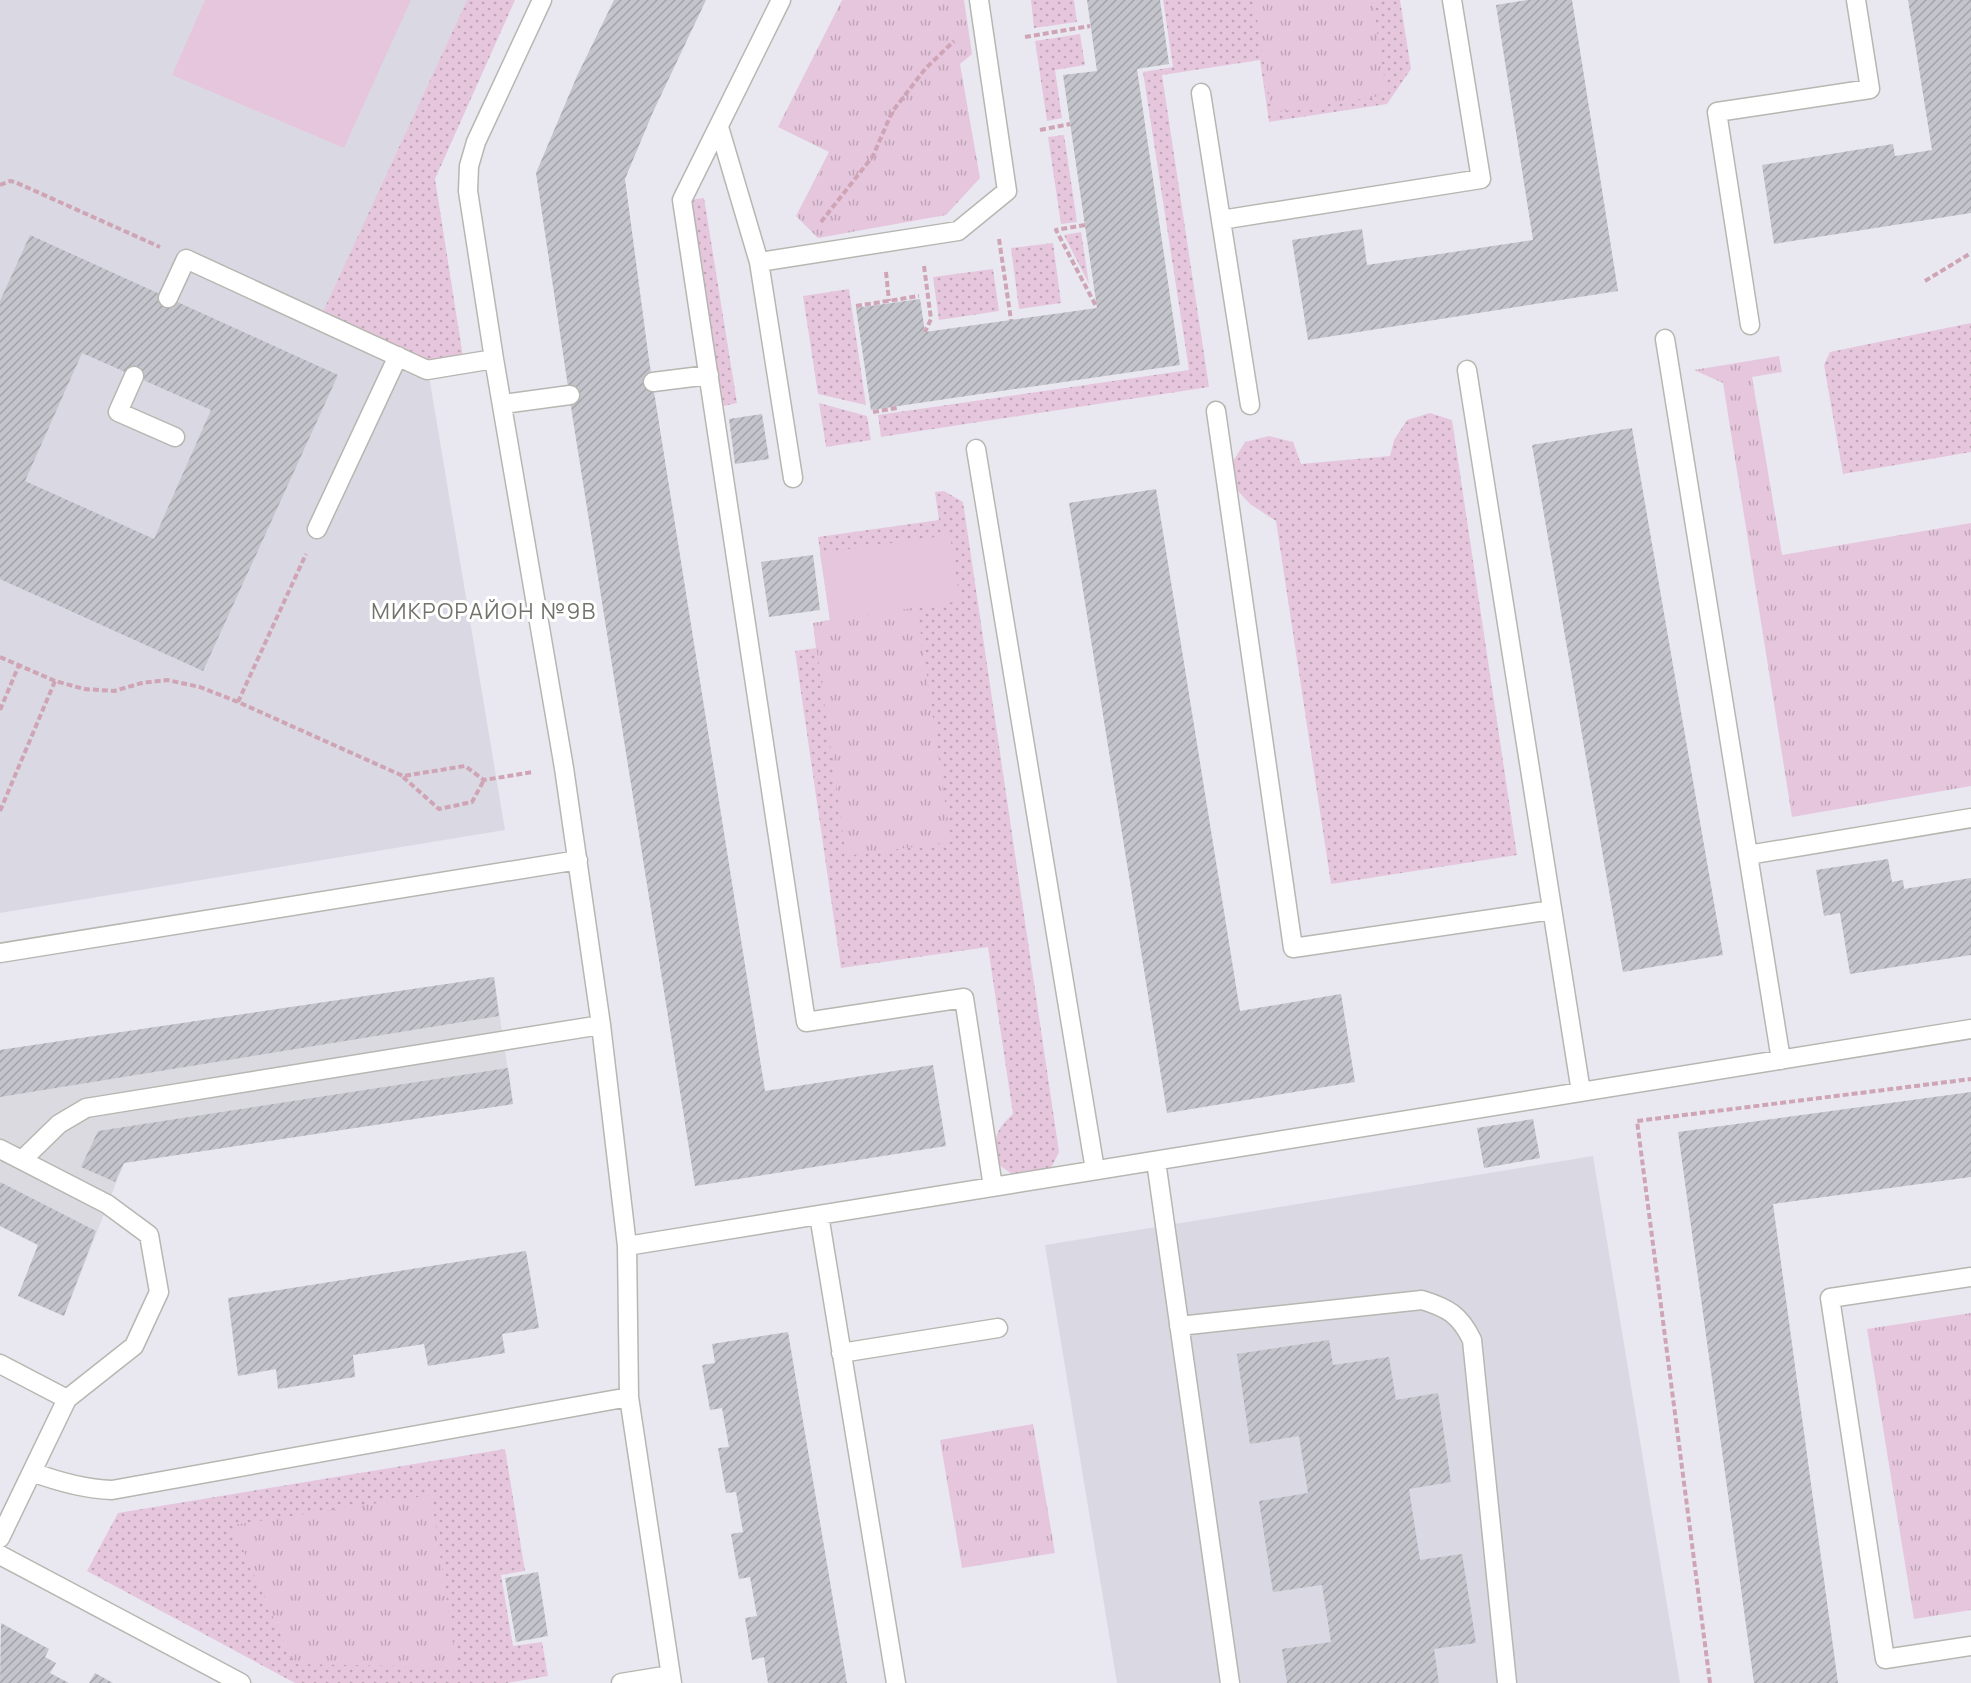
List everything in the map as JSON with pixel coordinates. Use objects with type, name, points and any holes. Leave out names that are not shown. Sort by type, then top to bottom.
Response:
[{"type":"lane","points":[[542,0],[476,142],[469,166],[468,191],[578,860],[601,1025],[627,1246],[629,1396],[671,1679],[621,1683]]},
{"type":"lane","points":[[781,0],[682,200],[806,1022],[963,998],[993,1187]]},
{"type":"lane","points":[[1221,220],[1480,180],[1452,0]]},
{"type":"lane","points":[[1750,325],[1717,112],[1870,88],[1856,0]]},
{"type":"lane","points":[[759,262],[958,231],[1007,191],[980,6]]},
{"type":"lane","points":[[1201,93],[1250,405]]},
{"type":"lane","points":[[719,127],[759,262],[793,478]]},
{"type":"lane","points":[[168,298],[186,259],[427,370],[494,359]]},
{"type":"lane","points":[[1665,339],[1780,1060]]},
{"type":"lane","points":[[317,529],[398,356]]},
{"type":"lane","points":[[1467,370],[1581,1092]]},
{"type":"lane","points":[[653,382],[709,375]]},
{"type":"lane","points":[[134,376],[118,412],[176,437]]},
{"type":"lane","points":[[502,404],[570,395]]},
{"type":"lane","points":[[1216,411],[1293,948],[1552,910]]},
{"type":"lane","points":[[976,449],[1095,1170]]},
{"type":"lane","points":[[1748,855],[1971,818]]},
{"type":"lane","points":[[0,953],[578,860]]},
{"type":"lane","points":[[22,1160],[59,1124],[87,1108],[601,1025]]},
{"type":"lane","points":[[627,1246],[1971,1029]]},
{"type":"lane","points":[[0,1149],[107,1204],[149,1235],[159,1292],[134,1346],[67,1399],[0,1538]]},
{"type":"lane","points":[[1156,1161],[1230,1683]]},
{"type":"lane","points":[[819,1215],[896,1683]]},
{"type":"lane","points":[[1971,1277],[1830,1298],[1885,1659],[1971,1646]]},
{"type":"lane","points":[[1179,1326],[1422,1300],[1455,1314],[1466,1327],[1472,1340],[1507,1683]]},
{"type":"lane","points":[[841,1353],[998,1328]]},
{"type":"lane","points":[[0,1364],[67,1399]]},
{"type":"lane","points":[[32,1472],[70,1485],[112,1490],[629,1396]]},
{"type":"lane","points":[[0,1555],[241,1683]]},
{"type":"path","points":[[819,224],[873,156],[891,112],[980,6]]},
{"type":"path","points":[[1025,37],[1090,26]]},
{"type":"path","points":[[1040,130],[1070,124]]},
{"type":"path","points":[[0,185],[10,181],[15,182],[186,259]]},
{"type":"path","points":[[1085,225],[1056,230],[1097,308]]},
{"type":"path","points":[[999,239],[1011,320]]},
{"type":"path","points":[[1925,281],[1971,253]]},
{"type":"path","points":[[923,262],[931,319],[925,332]]},
{"type":"path","points":[[885,268],[889,301]]},
{"type":"path","points":[[856,306],[919,296]]},
{"type":"path","points":[[873,412],[897,408],[897,406]]},
{"type":"path","points":[[238,702],[317,529]]},
{"type":"path","points":[[0,657],[55,681],[84,689],[114,691],[142,683],[167,680],[200,687],[402,776],[439,809],[472,802],[484,780]]},
{"type":"path","points":[[0,710],[19,665]]},
{"type":"path","points":[[0,811],[55,681]]},
{"type":"path","points":[[402,776],[465,766],[484,780],[564,768]]},
{"type":"path","points":[[1710,1683],[1637,1120],[1971,1079]]},
{"type":"shaded area","points":[[0,0],[467,0],[393,161],[505,830],[0,913]]},
{"type":"shaded area","points":[[494,977],[513,1104],[124,1163],[64,1316],[18,1296],[38,1245],[0,1226],[0,1050]]},
{"type":"shaded area","points":[[1593,1156],[1680,1683],[1117,1683],[1045,1245]]},
{"type":"green space","points":[[205,0],[411,0],[344,148],[172,75]]},
{"type":"green space","points":[[467,0],[515,0],[435,179],[463,357],[427,364],[322,314]]},
{"type":"green space","points":[[842,0],[964,0],[972,54],[960,64],[980,178],[946,215],[818,238],[796,216],[829,152],[778,127]]},
{"type":"green space","points":[[1031,0],[1074,0],[1077,22],[1034,28]]},
{"type":"green space","points":[[1163,0],[1400,0],[1411,69],[1387,104],[1269,122],[1260,60],[1162,75],[1209,387],[881,437],[878,415],[1189,370],[1143,72],[1173,67]]},
{"type":"green space","points":[[1254,0],[1372,0],[1387,95],[1272,113]]},
{"type":"green space","points":[[1080,34],[1085,65],[1055,70],[1062,118],[1047,121],[1035,41]]},
{"type":"green space","points":[[1064,135],[1077,222],[1061,224],[1048,137]]},
{"type":"green space","points":[[704,198],[737,403],[723,406],[690,200]]},
{"type":"green space","points":[[1081,232],[1089,284],[1064,235]]},
{"type":"green space","points":[[1053,243],[1061,303],[1019,309],[1011,248]]},
{"type":"green space","points":[[993,269],[999,311],[939,320],[933,277]]},
{"type":"green space","points":[[849,289],[866,405],[818,394],[803,296]]},
{"type":"green space","points":[[1971,323],[1971,452],[1843,474],[1824,365],[1830,352]]},
{"type":"green space","points":[[1779,356],[1782,372],[1752,377],[1782,555],[1971,523],[1971,786],[1792,817],[1723,383],[1694,370]]},
{"type":"green space","points":[[819,403],[867,416],[871,440],[826,447]]},
{"type":"green space","points":[[1430,413],[1452,420],[1517,855],[1331,884],[1276,521],[1250,504],[1236,489],[1230,466],[1245,442],[1269,436],[1293,442],[1301,464],[1390,456],[1394,440],[1407,420]]},
{"type":"green space","points":[[944,491],[963,502],[1059,1152],[1051,1168],[1035,1176],[1015,1176],[999,1165],[997,1157],[996,1137],[1013,1114],[988,947],[841,968],[795,651],[816,648],[813,623],[830,620],[818,537],[939,520],[935,492]]},
{"type":"green space","points":[[950,535],[960,601],[830,620],[820,553]]},
{"type":"green space","points":[[917,607],[951,842],[846,856],[813,623]]},
{"type":"green space","points":[[1971,1313],[1971,1610],[1914,1619],[1867,1329]]},
{"type":"green space","points":[[1033,1424],[1055,1553],[962,1568],[940,1440]]},
{"type":"green space","points":[[505,1449],[525,1571],[501,1575],[513,1646],[542,1642],[548,1676],[507,1683],[295,1683],[87,1571],[118,1513]]},
{"type":"green space","points":[[431,1495],[457,1667],[294,1664],[232,1525]]},
{"type":"building","points":[[614,0],[706,0],[653,112],[625,179],[649,360],[765,1091],[933,1065],[946,1146],[695,1186],[536,173],[577,76]]},
{"type":"building","points":[[1087,0],[1160,0],[1169,64],[1137,69],[1180,365],[871,410],[856,308],[920,299],[925,332],[1097,308],[1063,75],[1097,71]]},
{"type":"building","points":[[1527,0],[1572,0],[1618,291],[1308,340],[1292,240],[1362,229],[1367,265],[1533,240],[1496,5]]},
{"type":"building","points":[[1908,0],[1971,0],[1971,213],[1774,244],[1762,165],[1893,144],[1895,156],[1932,150]]},
{"type":"building","points":[[30,235],[338,375],[203,671],[0,579],[0,301]],"holes":[[[82,353],[211,410],[154,539],[25,481]]]},
{"type":"building","points":[[762,414],[769,459],[735,464],[729,419]]},
{"type":"building","points":[[1632,428],[1723,955],[1623,972],[1532,445]]},
{"type":"building","points":[[1156,489],[1240,1011],[1341,994],[1355,1082],[1167,1113],[1069,503]]},
{"type":"building","points":[[813,555],[820,610],[769,617],[761,562]]},
{"type":"building","points":[[1888,859],[1892,882],[1903,880],[1904,889],[1971,878],[1971,955],[1850,974],[1840,913],[1824,916],[1816,870]]},
{"type":"building","points":[[494,977],[499,1016],[0,1097],[0,1050]]},
{"type":"building","points":[[508,1068],[513,1104],[124,1163],[115,1182],[81,1167],[98,1131]]},
{"type":"building","points":[[1971,1092],[1971,1177],[1773,1204],[1838,1683],[1754,1683],[1678,1132]]},
{"type":"building","points":[[1533,1119],[1540,1158],[1484,1168],[1477,1128]]},
{"type":"building","points":[[0,1182],[96,1231],[64,1316],[18,1296],[38,1245],[0,1226]]},
{"type":"building","points":[[526,1251],[539,1328],[502,1334],[505,1353],[428,1366],[424,1344],[353,1355],[355,1377],[278,1389],[276,1369],[238,1376],[228,1298]]},
{"type":"building","points":[[788,1332],[847,1683],[768,1683],[764,1657],[752,1660],[745,1618],[757,1616],[750,1577],[739,1579],[731,1534],[743,1532],[736,1492],[726,1493],[718,1448],[729,1447],[722,1408],[710,1410],[702,1365],[715,1363],[712,1344]]},
{"type":"building","points":[[1329,1340],[1333,1365],[1389,1357],[1396,1400],[1438,1393],[1451,1482],[1409,1489],[1420,1560],[1462,1554],[1476,1643],[1434,1649],[1439,1683],[1287,1683],[1282,1649],[1331,1642],[1322,1585],[1273,1592],[1259,1501],[1308,1493],[1299,1436],[1250,1444],[1237,1354]]},
{"type":"building","points":[[538,1572],[548,1636],[516,1642],[505,1578]]},
{"type":"building","points":[[1,1623],[49,1649],[45,1657],[56,1663],[50,1673],[69,1683],[0,1683]]},
{"type":"building","points":[[95,1673],[113,1683],[89,1683]]},
{"type":"district","name":"МИКРОРАЙОН №9В","points":[[484,611]]}]
